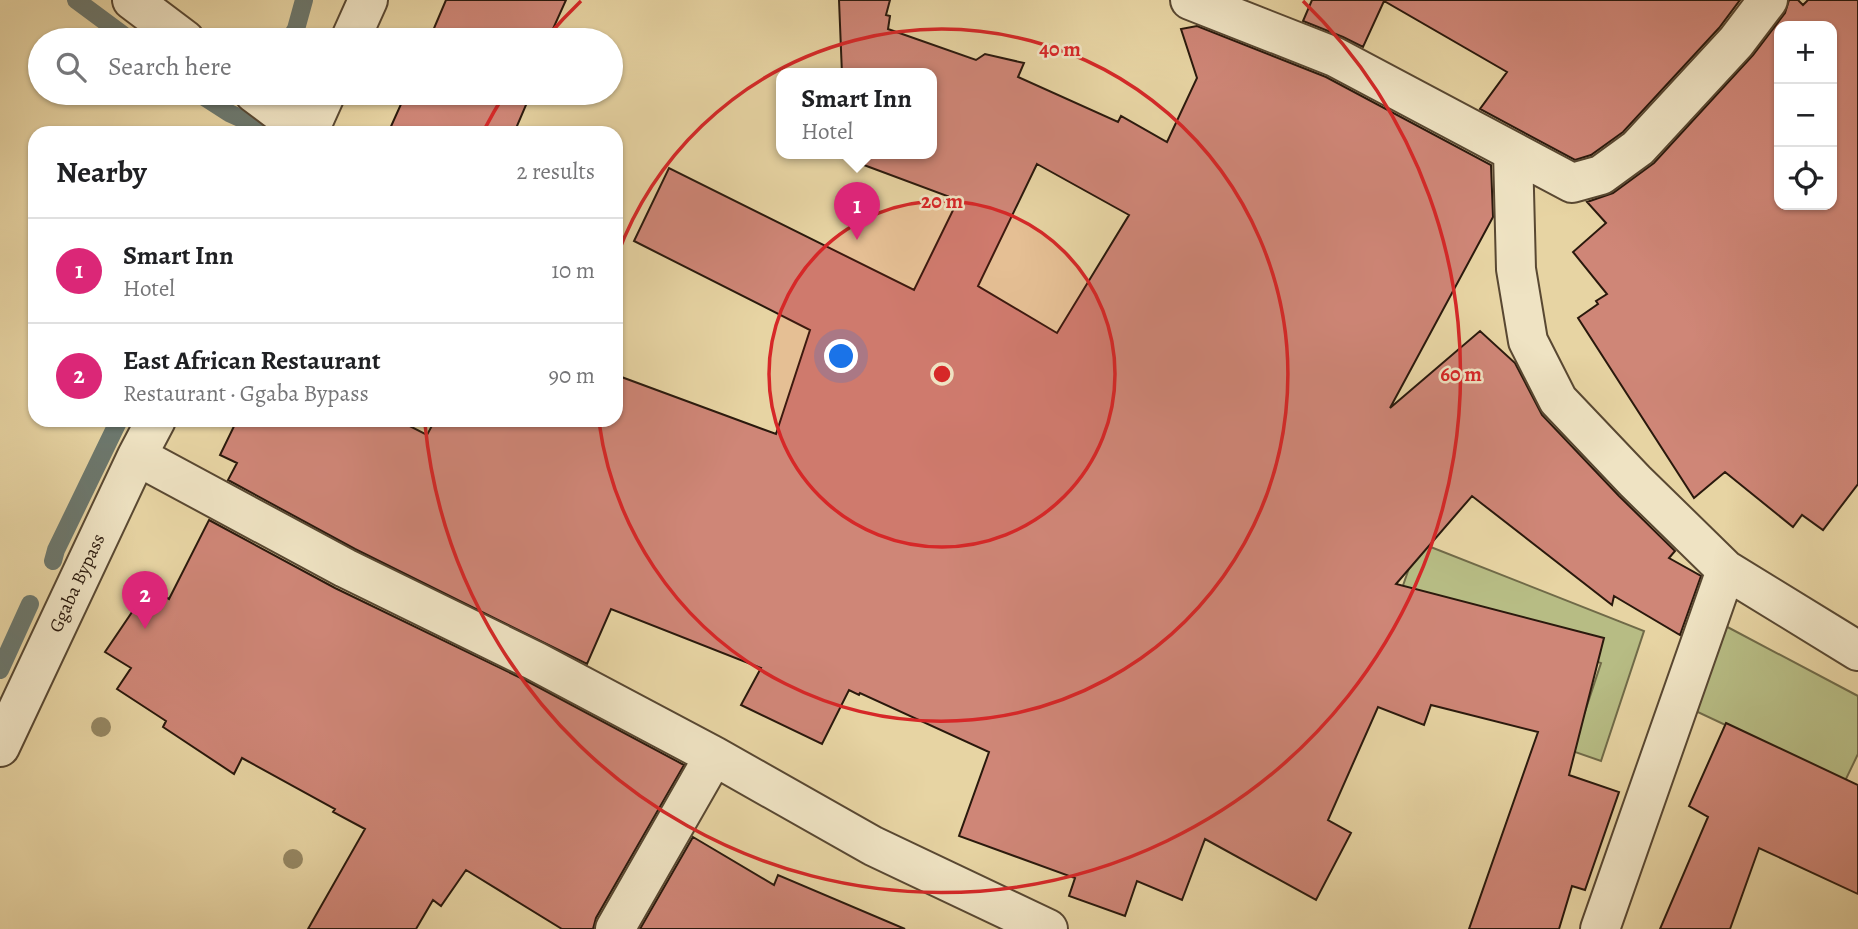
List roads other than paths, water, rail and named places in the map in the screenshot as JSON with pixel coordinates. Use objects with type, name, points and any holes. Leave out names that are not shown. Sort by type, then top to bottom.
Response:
[{"type":"street","points":[[132,0],[169,28]]},
{"type":"street","points":[[355,28],[368,0]]},
{"type":"street","points":[[1190,0],[1335,57],[1572,183],[1601,175],[1638,148],[1736,42],[1768,0]]},
{"type":"street","points":[[270,105],[299,126]]},
{"type":"street","points":[[311,126],[321,105]]},
{"type":"street","points":[[1513,152],[1516,269],[1528,341],[1558,400],[1635,481],[1726,570],[1858,652]]},
{"type":"street","name":"Ggaba Bypass","points":[[0,747],[152,427]]},
{"type":"street","points":[[137,456],[345,568],[535,661],[714,756],[873,846],[1048,929]]},
{"type":"street","points":[[1601,929],[1726,570]]},
{"type":"street","points":[[615,929],[714,756]]},
{"type":"waterway","points":[[76,0],[114,28]]},
{"type":"waterway","points":[[296,28],[304,0]]},
{"type":"waterway","points":[[217,105],[258,126]]},
{"type":"waterway","points":[[53,561],[116,427]]},
{"type":"waterway","points":[[0,670],[30,604]]},
{"type":"place","name":"Smart Inn","points":[[857,240]]},
{"type":"place","name":"East African Restaurant","points":[[145,629]]}]
